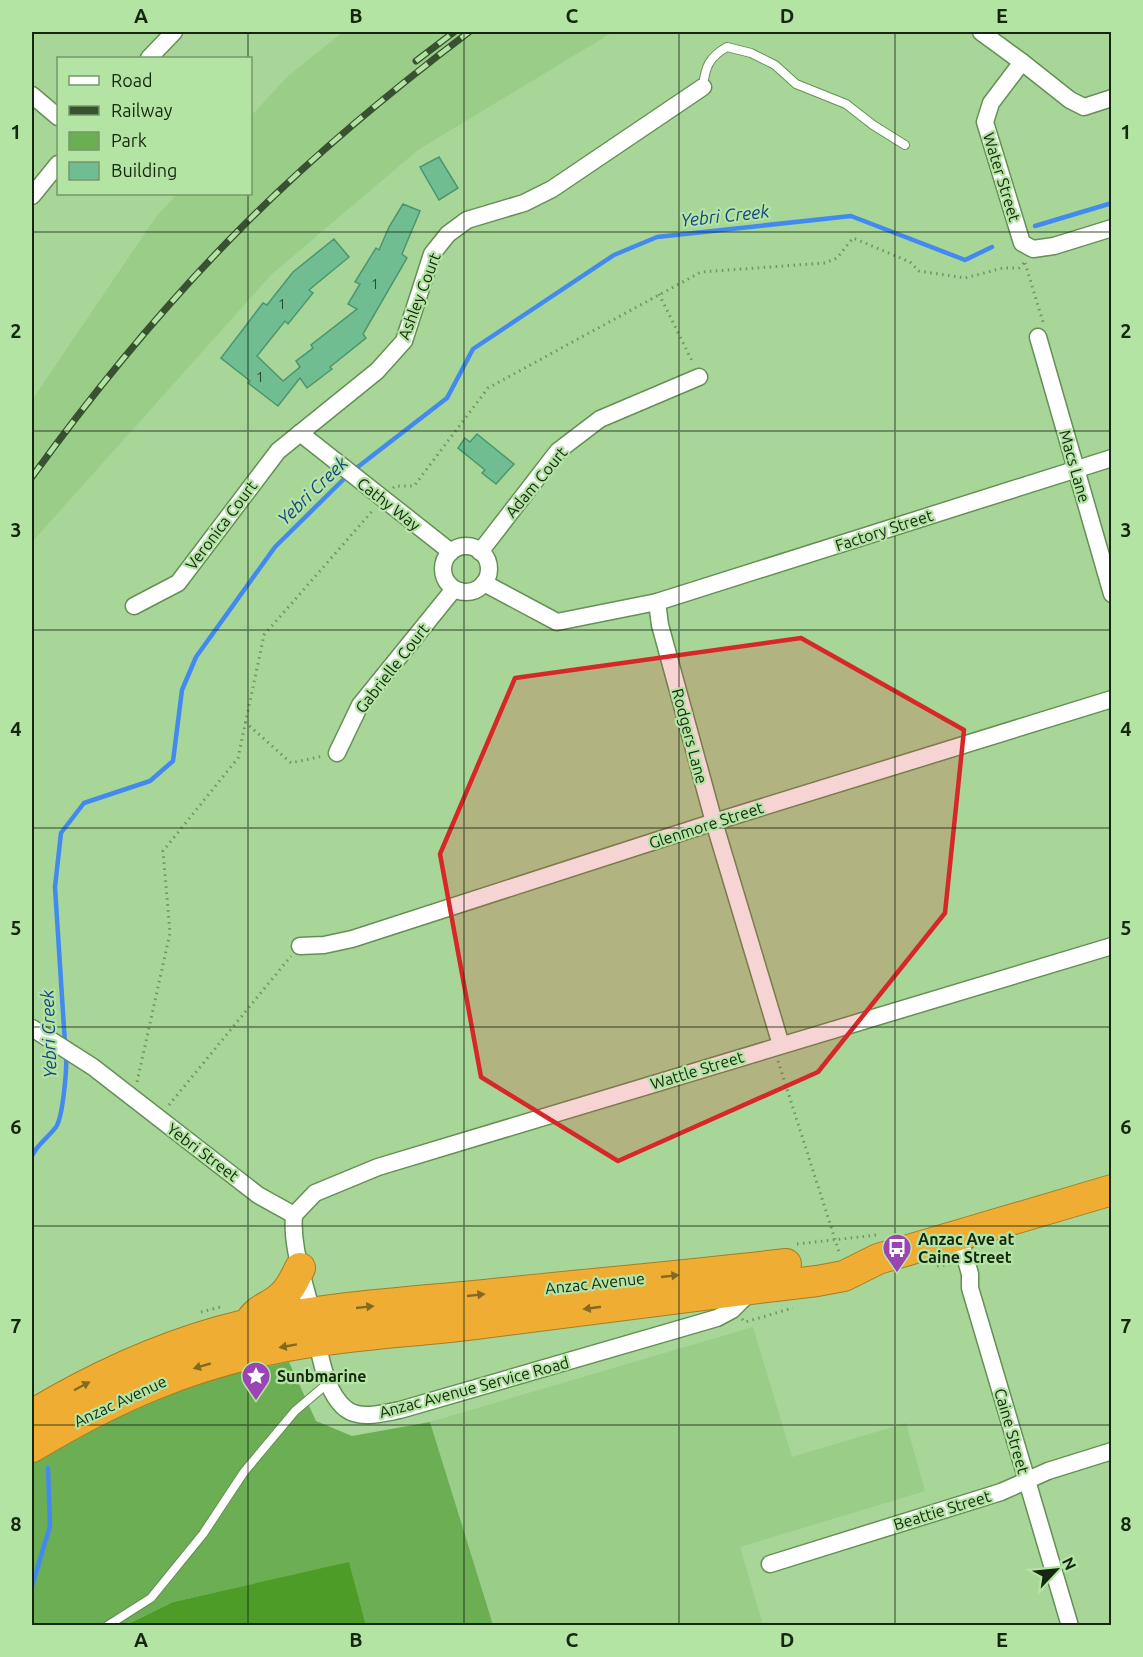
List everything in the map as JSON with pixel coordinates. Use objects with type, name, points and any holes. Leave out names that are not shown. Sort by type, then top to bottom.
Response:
[{"type":"highway","name":"Anzac Avenue","points":[[32,1415],[105,1374],[147,1356],[247,1325],[315,1327],[463,1325],[844,1276],[878,1259],[1112,1190]]},
{"type":"highway","name":"Anzac Avenue","points":[[32,1447],[90,1413],[123,1397],[180,1374],[236,1357],[315,1327],[339,1310],[841,1257],[878,1259]]},
{"type":"highway","points":[[247,1325],[257,1310],[273,1304],[284,1295],[300,1269]]},
{"type":"street","points":[[150,57],[174,32]]},
{"type":"street","points":[[981,32],[1070,100],[1084,107],[1112,98]]},
{"type":"street","name":"Water Street","points":[[1022,62],[991,103],[985,122],[1022,243],[1033,249],[1054,246],[1112,228]]},
{"type":"street","name":"Ashley Court","points":[[300,433],[377,371],[404,341],[432,254],[448,234],[467,220],[524,203],[552,189],[703,87]]},
{"type":"street","points":[[32,95],[57,116]]},
{"type":"street","points":[[32,196],[57,165]]},
{"type":"street","name":"Macs Lane","points":[[1038,337],[1112,594]]},
{"type":"street","name":"Adam Court","points":[[480,552],[558,451],[600,419],[699,377]]},
{"type":"street","name":"Cathy Way","points":[[300,433],[451,552]]},
{"type":"street","name":"Veronica Court","points":[[134,606],[178,583],[278,451],[300,433]]},
{"type":"street","name":"Factory Street","points":[[657,602],[1112,458]]},
{"type":"street","points":[[469,546],[480,552],[488,563],[489,570],[484,582],[474,591],[454,589],[445,578],[443,571],[446,558],[451,552],[469,546]]},
{"type":"street","points":[[484,582],[557,622],[657,602]]},
{"type":"street","name":"Gabrielle Court","points":[[337,753],[360,705],[454,589]]},
{"type":"street","name":"Rodgers Lane","points":[[657,602],[660,625],[714,822],[781,1045]]},
{"type":"street","name":"Glenmore Street","points":[[300,946],[324,945],[352,939],[714,822],[1112,699]]},
{"type":"street","name":"Wattle Street","points":[[294,1215],[315,1192],[378,1167],[1112,945]]},
{"type":"street","name":"Yebri Street","points":[[32,1028],[93,1067],[258,1195],[294,1215]]},
{"type":"street","points":[[294,1215],[292,1228],[315,1327]]},
{"type":"street","name":"Caine Street","points":[[959,1236],[970,1274],[970,1288],[1070,1626]]},
{"type":"street","name":"Anzac Avenue Service Road","points":[[315,1327],[328,1383],[340,1403],[347,1411],[381,1414],[604,1344],[717,1318],[732,1310],[754,1288]]},
{"type":"street","name":"Beattie Street","points":[[770,1564],[1001,1492],[1048,1471],[1112,1451]]},
{"type":"lane","points":[[703,87],[705,69],[717,53],[727,47],[752,53],[775,65],[796,84],[846,104],[873,125],[905,145]]},
{"type":"lane","points":[[107,1626],[151,1598],[203,1534],[244,1472],[280,1428],[295,1411],[328,1383]]},
{"type":"path","points":[[1025,263],[1045,326],[1038,337]]},
{"type":"path","points":[[659,294],[686,345],[699,377]]},
{"type":"path","points":[[245,722],[291,763],[337,753]]},
{"type":"path","points":[[162,1100],[170,1106],[300,946]]},
{"type":"path","points":[[781,1045],[777,1058],[841,1257]]},
{"type":"highlighted area","points":[[801,638],[964,730],[945,913],[818,1072],[618,1161],[481,1077],[440,854],[515,678]]},
{"type":"shaded area","points":[[343,32],[613,32],[418,150],[272,274],[32,542],[32,400],[156,217],[176,195],[252,195],[252,115],[288,76]]},
{"type":"shaded area","points":[[753,1327],[792,1457],[906,1423],[925,1491],[740,1547],[763,1625],[493,1625],[430,1422]]},
{"type":"shaded area","points":[[349,1562],[366,1625],[126,1625],[173,1602]]},
{"type":"green space","points":[[289,1362],[316,1421],[352,1436],[430,1422],[493,1625],[366,1625],[349,1563],[173,1602],[126,1625],[32,1625],[32,1463],[127,1407],[222,1376]]},
{"type":"building","points":[[439,157],[458,188],[439,200],[420,167]]},
{"type":"building","points":[[403,204],[420,211],[402,254],[407,258],[363,334],[366,338],[330,367],[332,369],[307,388],[300,378],[278,406],[221,358],[263,303],[267,305],[293,272],[334,239],[349,257],[309,290],[313,293],[288,324],[285,321],[257,356],[283,381],[300,367],[296,361],[313,348],[311,345],[357,309],[348,304],[360,284],[355,282],[376,248],[379,250]]},
{"type":"building","points":[[477,434],[514,464],[496,484],[482,473],[485,470],[458,448],[465,438],[470,442]]},
{"type":"waterway","points":[[1035,226],[1112,203]]},
{"type":"waterway","name":"Yebri Creek","points":[[65,1044],[55,887],[61,833],[84,803],[150,781],[173,761],[182,690],[196,657],[275,547],[350,473],[447,398],[473,349],[614,255],[657,237],[851,216],[965,260],[992,247]]},
{"type":"waterway","name":"Yebri Creek","points":[[32,1156],[58,1122],[64,1092],[66,1056]]},
{"type":"waterway","name":"Yebri Creek","points":[[32,1586],[50,1526],[48,1468]]},
{"type":"railway","points":[[416,61],[454,32]]},
{"type":"railway","points":[[32,477],[134,346],[245,224],[354,124],[469,32]]},
{"type":"place","name":"Anzac Ave at Caine Street","points":[[897,1274]]},
{"type":"place","name":"Sunbmarine","points":[[256,1402]]}]
